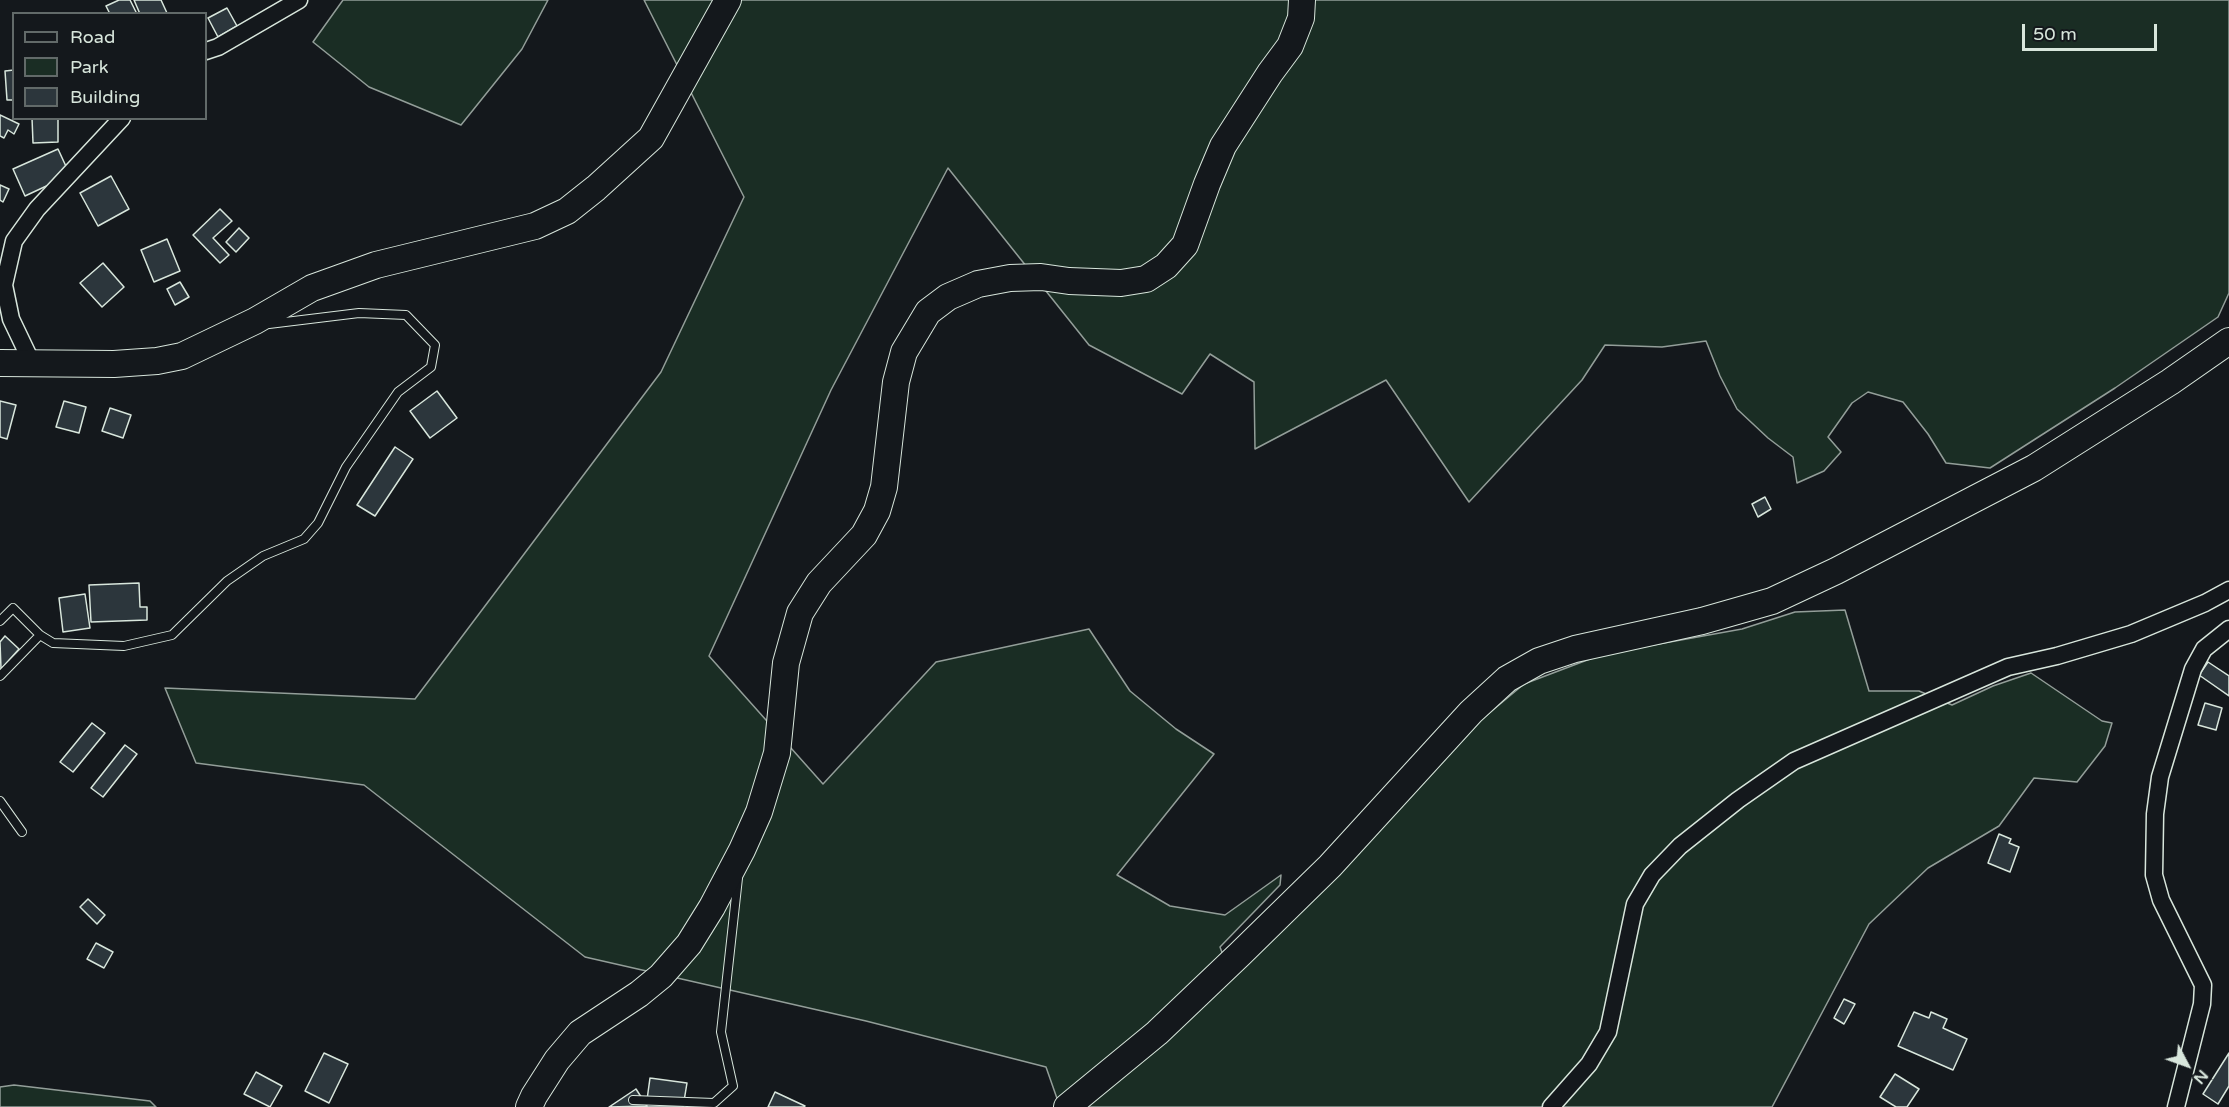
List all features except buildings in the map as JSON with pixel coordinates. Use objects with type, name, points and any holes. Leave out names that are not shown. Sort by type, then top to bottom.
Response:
[{"type":"main road","points":[[0,363],[114,364],[157,361],[182,356],[239,329],[312,288],[376,265],[535,226],[567,210],[596,188],[651,138],[728,0]]},
{"type":"main road","points":[[529,1107],[557,1060],[580,1033],[639,994],[661,976],[688,944],[711,908],[742,850],[759,812],[777,753],[786,663],[800,613],[819,583],[864,535],[877,511],[884,488],[896,382],[903,352],[928,312],[948,297],[978,284],[1010,278],[1041,277],[1121,283],[1146,279],[1166,266],[1185,245],[1223,146],[1290,46],[1301,18],[1302,0]]},
{"type":"main road","points":[[1067,1107],[1157,1033],[1240,954],[1330,866],[1471,712],[1507,679],[1539,661],[1575,649],[1702,621],[1772,600],[1836,571],[2034,468],[2170,382],[2229,341]]},
{"type":"street","points":[[207,51],[218,47],[299,0]]},
{"type":"street","points":[[32,363],[5,315],[4,285],[14,241],[37,209],[120,120]]},
{"type":"street","points":[[1551,1107],[1589,1064],[1608,1032],[1635,904],[1652,875],[1680,846],[1737,800],[1794,761],[2008,667],[2057,656],[2131,634],[2205,603],[2229,590]]},
{"type":"street","points":[[2176,1107],[2202,1004],[2203,985],[2161,900],[2154,875],[2155,814],[2160,777],[2193,669],[2204,650],[2229,629]]},
{"type":"lane","points":[[0,621],[13,608],[40,635],[53,643],[124,646],[172,635],[227,581],[264,556],[304,539],[318,523],[346,467],[398,392],[431,367],[435,345],[406,315],[359,313],[239,329]]},
{"type":"lane","points":[[0,676],[40,635]]},
{"type":"lane","points":[[0,801],[22,832]]},
{"type":"lane","points":[[633,1100],[714,1103],[733,1086],[721,1032],[742,850]]},
{"type":"green space","points":[[343,0],[548,0],[522,49],[461,125],[369,87],[313,42]]},
{"type":"green space","points":[[644,0],[2229,0],[2229,293],[2218,317],[2115,388],[1990,468],[1946,463],[1928,434],[1903,402],[1868,392],[1852,403],[1828,437],[1841,452],[1824,471],[1797,483],[1793,457],[1768,438],[1737,409],[1706,341],[1662,347],[1605,345],[1582,380],[1469,502],[1386,380],[1255,449],[1254,382],[1210,354],[1182,394],[1089,345],[948,168],[831,390],[709,656],[823,784],[936,662],[1089,629],[1130,691],[1176,729],[1214,754],[1117,875],[1170,906],[1225,915],[1281,875],[1280,885],[1220,947],[1232,979],[1469,730],[1524,684],[1603,654],[1742,629],[1795,612],[1845,610],[1869,691],[1919,691],[1952,705],[1993,686],[2031,673],[2102,721],[2112,723],[2105,746],[2077,782],[2034,778],[1999,826],[1928,868],[1869,924],[1772,1107],[1060,1107],[1046,1067],[866,1021],[585,957],[364,785],[196,763],[165,688],[415,699],[661,372],[744,197]]},
{"type":"green space","points":[[14,1085],[150,1101],[156,1107],[0,1107],[0,1087]]}]
